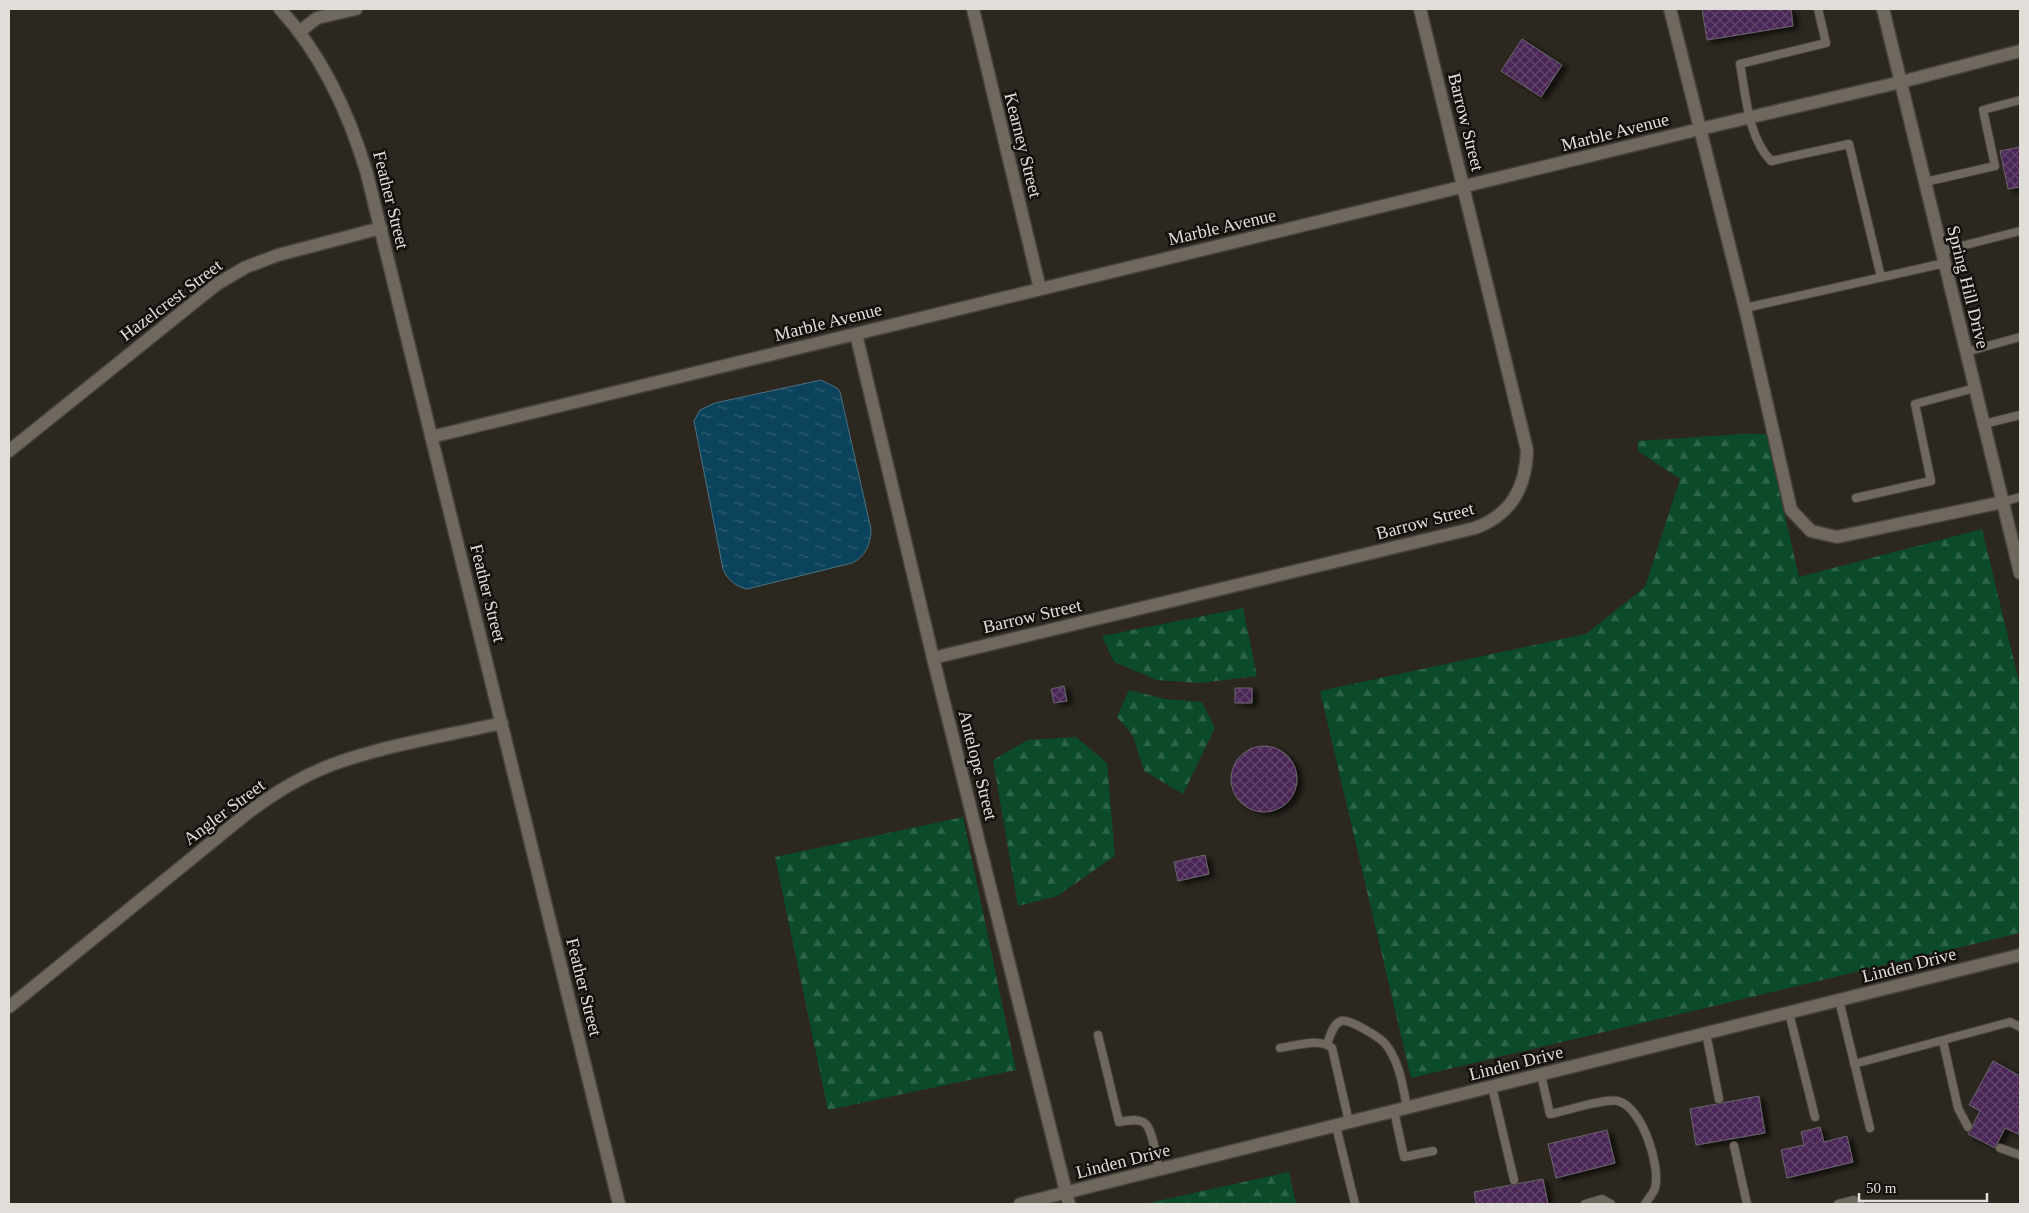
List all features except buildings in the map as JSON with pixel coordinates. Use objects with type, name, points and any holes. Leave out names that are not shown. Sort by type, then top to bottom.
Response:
[{"type":"street","name":"Feather Street","points":[[280,9],[300,32],[322,66],[348,118],[365,166],[619,1204]]},
{"type":"street","points":[[300,32],[317,18],[356,9]]},
{"type":"street","name":"Kearney Street","points":[[973,9],[1040,289]]},
{"type":"street","name":"Barrow Street","points":[[933,658],[1474,528],[1497,518],[1510,505],[1521,486],[1526,469],[1527,450],[1420,9]]},
{"type":"street","points":[[1670,9],[1745,308],[1791,510],[1811,530],[1837,537],[2003,502]]},
{"type":"street","name":"Spring Hill Drive","points":[[1883,9],[2020,573]]},
{"type":"street","name":"Marble Avenue","points":[[431,437],[1901,82],[2020,51]]},
{"type":"street","name":"Hazelcrest Street","points":[[9,451],[217,284],[246,267],[278,254],[381,228]]},
{"type":"street","name":"Antelope Street","points":[[856,334],[933,658],[1068,1199]]},
{"type":"street","name":"Angler Street","points":[[9,1007],[245,815],[299,780],[330,766],[362,755],[502,723]]},
{"type":"street","name":"Linden Drive","points":[[1020,1204],[1068,1199],[1159,1170],[2020,955]]},
{"type":"lane","points":[[1818,9],[1826,43],[1740,64],[1750,118],[1761,151],[1770,161],[1849,144],[1881,277]]},
{"type":"lane","points":[[1925,182],[1995,166],[1982,110],[2020,100]]},
{"type":"lane","points":[[1745,308],[1881,277],[2020,231]]},
{"type":"lane","points":[[1966,352],[2020,337]]},
{"type":"lane","points":[[1856,498],[1932,481],[1915,404],[1975,388]]},
{"type":"lane","points":[[1984,424],[2020,414]]},
{"type":"lane","points":[[2003,502],[2020,497]]},
{"type":"lane","points":[[1839,1000],[1870,1128]]},
{"type":"lane","points":[[1789,1013],[1815,1118]]},
{"type":"lane","points":[[1327,1044],[1335,1026],[1340,1021],[1346,1021],[1375,1035],[1387,1044],[1403,1083],[1407,1108]]},
{"type":"lane","points":[[1854,1064],[2010,1022],[2020,1027]]},
{"type":"lane","points":[[1706,1033],[1720,1099]]},
{"type":"lane","points":[[1098,1034],[1119,1122],[1132,1120],[1143,1122],[1149,1127],[1159,1170]]},
{"type":"lane","points":[[1943,1040],[1958,1108],[1968,1127]]},
{"type":"lane","points":[[1280,1048],[1318,1042],[1327,1044],[1332,1048],[1350,1122]]},
{"type":"lane","points":[[1541,1075],[1550,1114],[1610,1099],[1621,1101],[1631,1107],[1646,1132],[1654,1164],[1655,1187],[1645,1204]]},
{"type":"lane","points":[[1492,1087],[1514,1180]]},
{"type":"lane","points":[[1394,1111],[1404,1157],[1433,1151]]},
{"type":"lane","points":[[1336,1126],[1355,1204]]},
{"type":"lane","points":[[1734,1146],[1747,1204]]},
{"type":"lane","points":[[2000,1148],[2020,1155]]},
{"type":"lane","points":[[1585,1204],[1602,1199],[1611,1204]]},
{"type":"lane","points":[[1838,1204],[1854,1200],[1860,1204]]},
{"type":"green space","points":[[1766,434],[1799,577],[1982,529],[2020,686],[2020,933],[1411,1078],[1320,691],[1586,634],[1645,587],[1680,479],[1638,451],[1638,441]]},
{"type":"green space","points":[[1243,608],[1257,676],[1200,683],[1157,680],[1114,662],[1102,636]]},
{"type":"green space","points":[[1129,690],[1165,699],[1202,702],[1215,728],[1183,794],[1144,771],[1133,736],[1117,717]]},
{"type":"green space","points":[[1076,737],[1107,763],[1115,856],[1057,896],[1018,906],[993,760],[1028,740]]},
{"type":"green space","points":[[963,817],[1016,1070],[828,1110],[775,857]]},
{"type":"green space","points":[[1289,1172],[1296,1204],[1144,1204]]},
{"type":"water","points":[[821,380],[837,388],[840,392],[871,529],[870,540],[864,554],[852,563],[747,589],[743,588],[732,582],[723,569],[694,421],[700,410],[715,403]]}]
